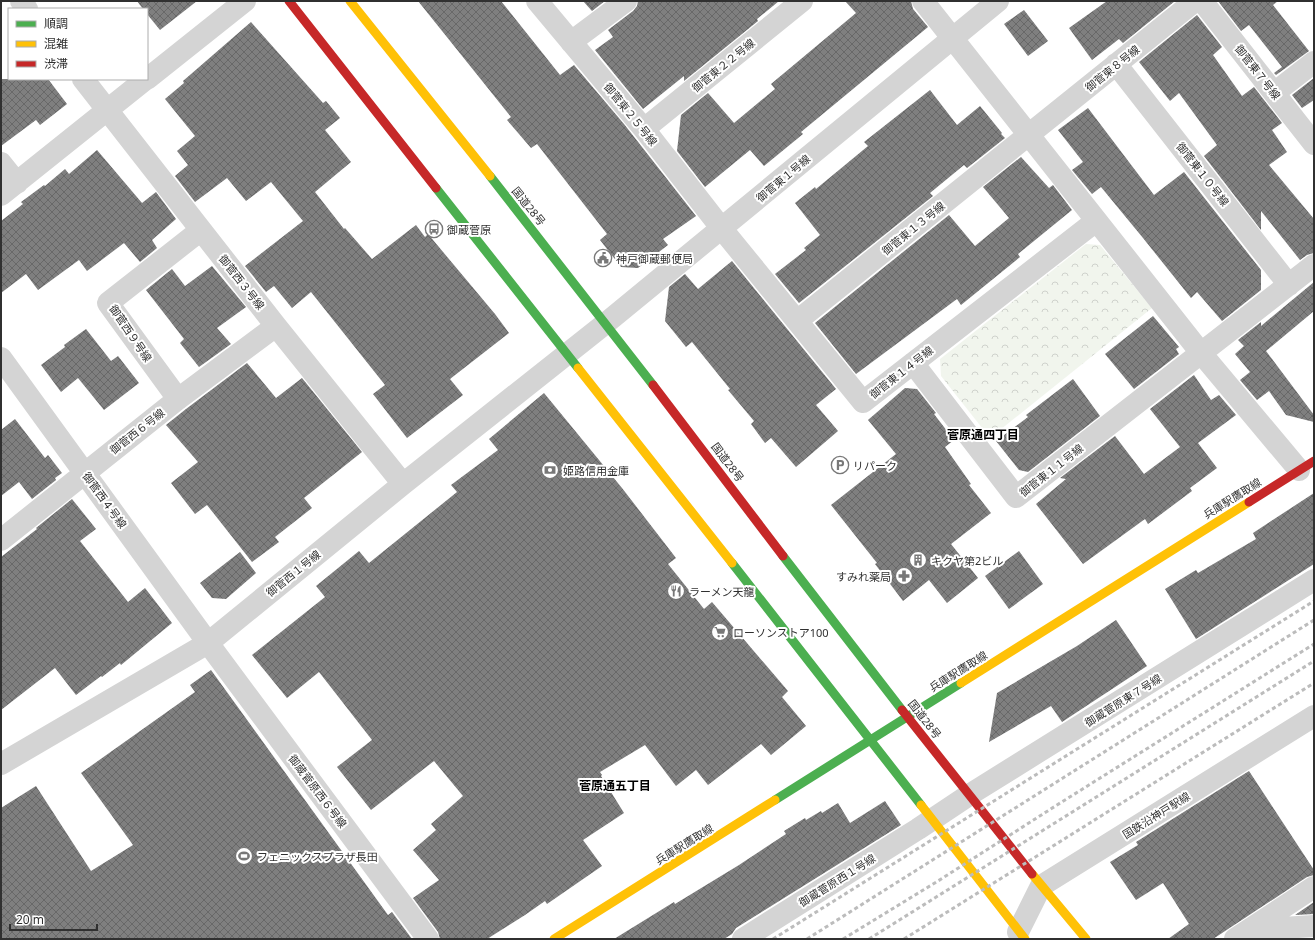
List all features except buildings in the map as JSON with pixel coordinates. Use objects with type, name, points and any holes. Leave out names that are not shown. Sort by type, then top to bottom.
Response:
[{"type":"main road","points":[[289,1],[871,740],[1018,937]]},
{"type":"main road","name":"国道28号","points":[[350,1],[606,323],[907,717],[1041,886],[1086,939]]},
{"type":"main road","name":"兵庫駅鷹取線","points":[[554,939],[1307,466]]},
{"type":"street","points":[[148,78],[245,1]]},
{"type":"street","name":"御菅東２５号線","points":[[537,1],[644,129],[722,229]]},
{"type":"street","points":[[571,42],[626,1]]},
{"type":"street","name":"御菅東２２号線","points":[[644,129],[802,1]]},
{"type":"street","points":[[923,1],[1201,353],[1307,466]]},
{"type":"street","name":"御菅東１号線","points":[[567,354],[722,229],[998,1]]},
{"type":"street","name":"御菅東８号線","points":[[1028,135],[1195,1]]},
{"type":"street","name":"御菅東７号線","points":[[1202,1],[1314,144]]},
{"type":"street","points":[[1274,93],[1314,62]]},
{"type":"street","name":"御菅東１０号線","points":[[1116,64],[1289,285]]},
{"type":"street","name":"御菅西３号線","points":[[84,80],[276,326],[403,484]]},
{"type":"street","points":[[1,163],[9,189],[146,80]]},
{"type":"street","name":"御菅東１３号線","points":[[797,321],[1028,135]]},
{"type":"street","name":"御菅東１４号線","points":[[722,229],[863,402],[1096,221]]},
{"type":"street","name":"御菅西９号線","points":[[178,399],[108,303],[201,230]]},
{"type":"street","points":[[1201,353],[1314,265]]},
{"type":"street","name":"御菅西６号線","points":[[1,540],[178,399],[276,326]]},
{"type":"street","name":"御菅東１１号線","points":[[913,363],[1016,497],[1201,353]]},
{"type":"street","name":"御菅西１号線","points":[[1,764],[208,643],[403,484],[567,354]]},
{"type":"street","name":"御菅西４号線","points":[[1,358],[208,643]]},
{"type":"street","name":"御蔵菅原東７号線","points":[[932,820],[1314,580]]},
{"type":"street","name":"御蔵菅原西６号線","points":[[208,643],[428,939]]},
{"type":"street","name":"国鉄沿神戸駅線","points":[[1041,886],[1314,716]]},
{"type":"street","name":"御蔵菅原西１号線","points":[[743,939],[932,820]]},
{"type":"street","points":[[1018,937],[1041,886]]},
{"type":"street","points":[[1245,936],[1314,887]]},
{"type":"street","points":[[1245,936],[1314,926]]},
{"type":"green space","points":[[1086,244],[1100,245],[1152,308],[990,438],[941,376],[940,359]]},
{"type":"railway","points":[[773,939],[1314,601]]},
{"type":"railway","points":[[807,939],[1314,620]]},
{"type":"railway","points":[[843,939],[938,881],[1314,644]]},
{"type":"railway","points":[[869,939],[1314,661]]},
{"type":"railway","points":[[904,939],[1314,683]]},
{"type":"traffic: fast","points":[[490,176],[653,385]]},
{"type":"traffic: fast","points":[[436,188],[578,368]]},
{"type":"traffic: fast","points":[[783,556],[902,710]]},
{"type":"traffic: fast","points":[[732,563],[921,805]]},
{"type":"traffic: fast","points":[[775,800],[961,683]]},
{"type":"traffic: slow","points":[[350,1],[490,176]]},
{"type":"traffic: slow","points":[[578,368],[732,563]]},
{"type":"traffic: slow","points":[[961,683],[1249,502]]},
{"type":"traffic: slow","points":[[554,939],[775,800]]},
{"type":"traffic: slow","points":[[921,805],[1025,939]]},
{"type":"traffic: slow","points":[[1032,874],[1086,939]]},
{"type":"traffic: jam","points":[[289,1],[436,188]]},
{"type":"traffic: jam","points":[[653,385],[783,556]]},
{"type":"traffic: jam","points":[[1249,502],[1314,461]]},
{"type":"traffic: jam","points":[[902,710],[1032,874]]},
{"type":"place","name":"御蔵菅原","points":[[434,229]]},
{"type":"place","name":"神戸御蔵郵便局","points":[[603,258]]},
{"type":"place","name":"リパーク","points":[[840,465]]},
{"type":"place","name":"姫路信用金庫","points":[[550,470]]},
{"type":"place","name":"キクヤ第2ビル","points":[[918,560]]},
{"type":"place","name":"すみれ薬局","points":[[904,576]]},
{"type":"place","name":"ラーメン天龍","points":[[676,591]]},
{"type":"place","name":"ローソンストア100","points":[[720,632]]},
{"type":"place","name":"フェニックスプラザ長田","points":[[244,856]]},
{"type":"district","name":"菅原通四丁目","points":[[983,434]]},
{"type":"district","name":"菅原通五丁目","points":[[615,785]]}]
